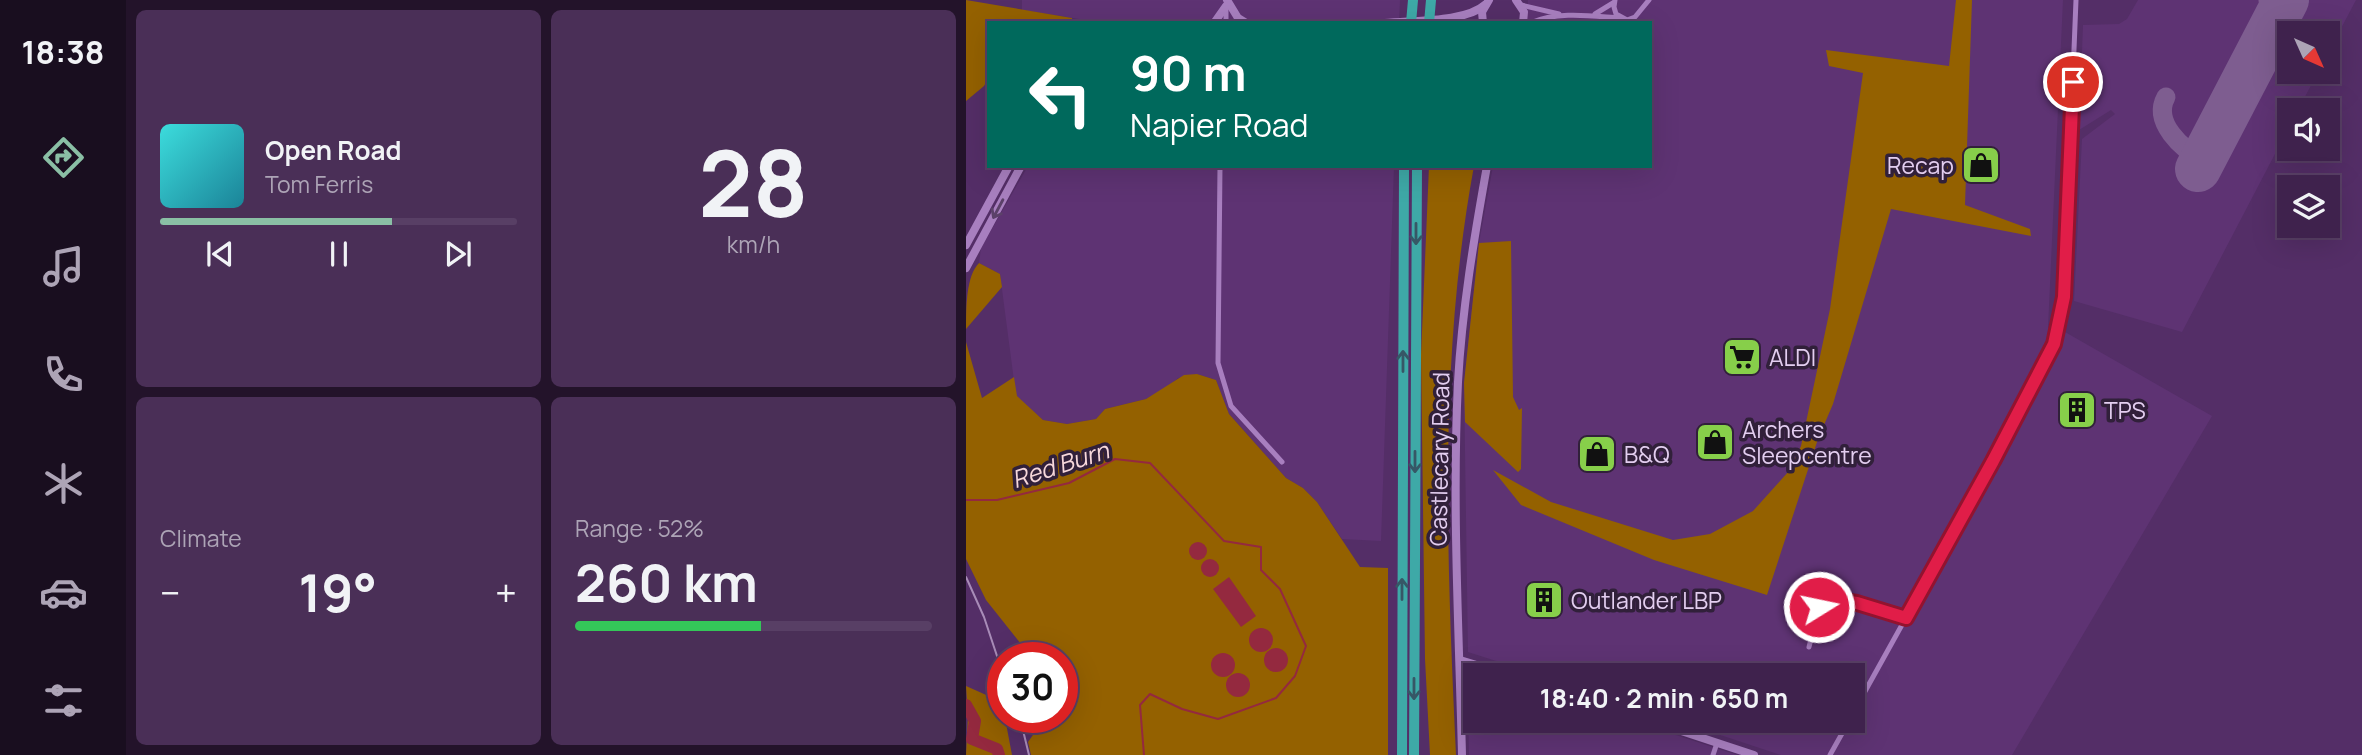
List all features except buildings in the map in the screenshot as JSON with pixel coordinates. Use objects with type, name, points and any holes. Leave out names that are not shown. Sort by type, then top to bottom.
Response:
[{"type":"highway","points":[[1411,21],[1413,0]]},
{"type":"highway","points":[[1429,21],[1430,0]]},
{"type":"highway","points":[[1402,755],[1404,168]]},
{"type":"highway","points":[[1414,755],[1417,168]]},
{"type":"main road","points":[[1215,21],[1227,2],[1243,21]]},
{"type":"main road","points":[[1406,21],[1474,13],[1488,2]]},
{"type":"main road","points":[[1483,21],[1482,12],[1488,2]]},
{"type":"main road","points":[[1518,2],[1524,12],[1523,21]]},
{"type":"main road","points":[[966,245],[1008,168]]},
{"type":"main road","points":[[966,268],[1020,168]]},
{"type":"main road","name":"Castlecary Road","points":[[1462,755],[1457,583],[1458,384],[1467,279],[1487,168]]},
{"type":"main road","points":[[1460,660],[1470,663]]},
{"type":"main road","points":[[1687,733],[1754,755]]},
{"type":"street","points":[[1638,0],[1640,8]]},
{"type":"street","points":[[1535,21],[1592,15],[1632,18],[1649,0]]},
{"type":"street","points":[[1865,691],[1993,461],[2054,344],[2064,297],[2076,0]]},
{"type":"street","points":[[1615,1],[1615,12],[1620,18]]},
{"type":"street","points":[[1592,15],[1615,1]]},
{"type":"street","points":[[1226,21],[1227,2]]},
{"type":"street","points":[[1518,2],[1565,16]]},
{"type":"street","points":[[1220,168],[1218,363],[1231,406],[1282,462]]},
{"type":"street","points":[[1810,647],[1819,607],[1829,599],[1857,603],[1906,618]]},
{"type":"street","points":[[1830,755],[1842,733]]},
{"type":"street","points":[[1713,755],[1717,743]]},
{"type":"shaded area","points":[[966,0],[1072,18],[1072,21],[987,21],[987,81],[966,101]]},
{"type":"shaded area","points":[[1022,0],[1400,0],[1399,21],[1092,21],[1022,10]]},
{"type":"shaded area","points":[[1528,0],[2063,0],[2048,328],[2065,332],[2212,416],[2012,755],[1781,755],[1714,733],[1865,733],[1865,663],[1502,663],[1468,652],[1464,383],[1479,243],[1493,168],[1652,168],[1652,21],[1526,21]]},
{"type":"shaded area","points":[[1956,0],[1972,0],[1965,205],[2030,229],[2031,236],[1891,209],[1833,404],[1818,439],[1767,595],[1654,560],[1521,505],[1493,470],[1551,502],[1673,540],[1710,534],[1753,511],[1789,471],[1801,446],[1830,309],[1863,73],[1829,66],[1826,50],[1949,66]]},
{"type":"shaded area","points":[[2138,0],[2356,0],[2340,30],[2340,21],[2277,21],[2277,84],[2312,84],[2304,98],[2277,98],[2277,150],[2182,332],[2074,301],[2082,139],[2115,114],[2111,110],[2079,130],[2083,25],[2119,24],[2127,19]]},
{"type":"shaded area","points":[[1027,168],[1394,168],[1381,541],[1342,539],[1317,502],[1303,488],[1286,478],[1229,414],[1216,380],[1197,374],[1178,378],[1146,399],[1105,409],[1096,419],[1067,424],[1043,420],[1016,396],[1000,274],[979,263],[981,248]]},
{"type":"shaded area","points":[[1429,168],[1474,168],[1455,312],[1450,386],[1448,534],[1456,755],[1430,755],[1425,659],[1421,355]]},
{"type":"shaded area","points":[[1511,241],[1513,397],[1519,410],[1522,408],[1521,469],[1518,472],[1465,422],[1464,383],[1479,243]]},
{"type":"shaded area","points":[[979,263],[1000,274],[1002,287],[966,329],[969,284]]},
{"type":"shaded area","points":[[966,342],[982,398],[1014,377],[1017,396],[1043,420],[1067,424],[1096,419],[1105,409],[1146,399],[1184,375],[1197,374],[1216,380],[1229,414],[1286,478],[1303,488],[1317,502],[1360,567],[1388,568],[1388,755],[1031,755],[1028,742],[1034,733],[1078,733],[1078,642],[1019,642],[986,600],[966,559]]},
{"type":"shaded area","points":[[1194,542],[1202,542],[1207,551],[1205,558],[1194,560],[1189,555],[1189,547]]},
{"type":"shaded area","points":[[1206,559],[1214,559],[1219,568],[1217,575],[1206,577],[1201,572],[1201,564]]},
{"type":"shaded area","points":[[1229,577],[1256,616],[1241,627],[1213,589]]},
{"type":"shaded area","points":[[1261,628],[1272,635],[1273,640],[1266,651],[1261,652],[1250,645],[1249,640],[1256,629]]},
{"type":"shaded area","points":[[1276,648],[1287,655],[1288,660],[1281,671],[1276,672],[1265,665],[1264,660],[1271,649]]},
{"type":"shaded area","points":[[1223,653],[1234,660],[1235,665],[1228,676],[1223,677],[1212,670],[1211,665],[1218,654]]},
{"type":"shaded area","points":[[1238,673],[1249,680],[1250,685],[1243,696],[1238,697],[1227,690],[1226,685],[1233,674]]},
{"type":"shaded area","points":[[966,686],[987,695],[987,733],[1008,733],[1012,755],[966,755]]},
{"type":"shaded area","points":[[1468,733],[1670,733],[1737,755],[1469,755]]},
{"type":"waterway","name":"Red Burn","points":[[966,500],[997,500],[1069,483],[1115,459],[1150,463],[1224,541],[1261,547],[1261,570],[1280,589],[1306,646],[1295,676],[1276,698],[1218,719],[1182,709],[1150,694],[1140,705],[1144,755]]},
{"type":"waterway","points":[[966,705],[975,721],[972,739],[997,749],[999,755]]},
{"type":"taxiway","points":[[2268,0],[2282,7]]},
{"type":"taxiway","points":[[2166,97],[2163,116],[2171,134],[2186,149],[2203,160]]},
{"type":"runway","points":[[2198,169],[2286,0]]},
{"type":"railway","points":[[966,577],[992,642]]},
{"type":"railway","points":[[1024,733],[1029,755]]},
{"type":"place","name":"Recap","points":[[1981,165]]},
{"type":"place","name":"ALDI","points":[[1742,357]]},
{"type":"place","name":"TPS","points":[[2077,410]]},
{"type":"place","name":"Archers Sleepcentre","points":[[1715,442]]},
{"type":"place","name":"B&Q","points":[[1597,454]]},
{"type":"place","name":"Outlander LBP","points":[[1544,600]]},
{"type":"route","points":[[1819,607],[1829,599],[1857,603],[1906,618],[2054,344],[2064,297],[2073,82]]}]
